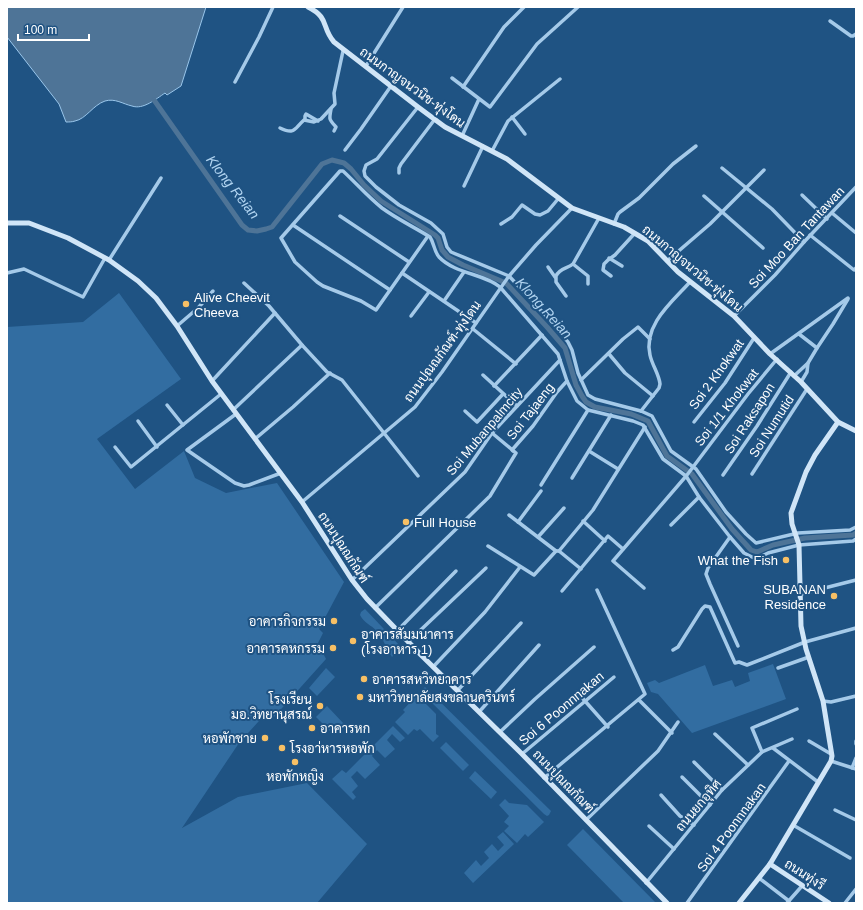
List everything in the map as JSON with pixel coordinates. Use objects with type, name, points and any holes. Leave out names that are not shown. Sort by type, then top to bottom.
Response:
[{"type":"street","points":[[234,82],[259,37],[273,7]]},
{"type":"street","name":"ถนนกาญจนวนิช-ทุ่งโดน","points":[[308,7],[320,14],[323,18],[330,38],[343,51],[366,66],[435,119],[462,136],[512,162],[558,199],[572,208],[635,233],[652,244],[678,272],[734,316],[770,354],[807,388],[838,422],[856,431]]},
{"type":"street","points":[[366,66],[403,7]]},
{"type":"street","points":[[463,86],[504,27],[524,7]]},
{"type":"street","points":[[452,78],[490,108],[536,44],[578,7]]},
{"type":"street","points":[[830,21],[851,36],[856,34]]},
{"type":"street","points":[[280,128],[291,132],[305,120],[314,122],[318,121],[323,118],[332,108],[335,104],[334,94],[343,51]]},
{"type":"street","points":[[492,151],[505,125],[512,117],[560,79]]},
{"type":"street","points":[[345,150],[361,130],[391,86]]},
{"type":"street","points":[[462,136],[479,99]]},
{"type":"street","points":[[418,107],[377,159],[366,165],[364,171],[365,176],[394,202],[431,223],[443,234],[447,247],[451,252],[508,277],[565,337],[572,350],[581,380],[587,393],[592,398],[641,411],[652,416],[671,451],[698,472],[726,512],[755,542],[759,543],[795,534],[850,530],[856,527]]},
{"type":"street","points":[[332,108],[330,121],[336,127],[334,131]]},
{"type":"street","points":[[512,117],[525,134]]},
{"type":"street","points":[[399,173],[401,164],[435,119]]},
{"type":"street","points":[[464,186],[483,146]]},
{"type":"street","points":[[614,224],[620,212],[639,198],[673,164],[696,146]]},
{"type":"street","points":[[722,168],[772,209],[804,242]]},
{"type":"street","points":[[667,261],[722,212],[764,170]]},
{"type":"street","points":[[428,236],[408,262],[376,310],[361,301],[324,286],[299,266],[281,238],[342,171],[382,208],[428,236],[432,241],[439,257],[447,263],[464,272],[501,286],[558,354],[566,381],[575,400],[588,410],[639,423],[645,427],[663,460],[686,475],[700,497],[744,553],[756,559],[768,553],[799,545],[856,539]]},
{"type":"street","points":[[7,272],[24,269],[83,297],[161,178]]},
{"type":"street","name":"Soi Moo Ban Tantawan","points":[[734,316],[775,275],[810,235],[827,219],[856,187]]},
{"type":"street","points":[[802,195],[827,219]]},
{"type":"street","points":[[704,196],[763,248]]},
{"type":"street","points":[[501,224],[510,219],[522,205],[535,214],[540,215],[548,211],[558,199]]},
{"type":"street","name":"ถนนปุณณกัณฑ์-ทุ่งโดน","points":[[302,502],[415,407],[473,329],[508,277],[536,245],[572,208]]},
{"type":"street","points":[[832,213],[856,233]]},
{"type":"street","points":[[340,216],[408,262]]},
{"type":"street","points":[[555,277],[561,270],[573,264],[599,218]]},
{"type":"street","name":"ถนนปุณณกัณฑ์","points":[[7,223],[24,222],[43,227],[68,238],[107,259],[138,281],[156,298],[177,326],[221,394],[302,502],[352,580],[375,608],[522,754],[667,903]]},
{"type":"street","points":[[293,225],[390,290]]},
{"type":"street","points":[[611,276],[603,270],[604,264],[616,254],[635,233]]},
{"type":"street","points":[[810,235],[854,270],[856,268]]},
{"type":"street","points":[[610,258],[622,266]]},
{"type":"street","points":[[573,264],[587,274],[589,278],[588,284]]},
{"type":"street","points":[[548,267],[566,296]]},
{"type":"street","points":[[444,301],[464,272]]},
{"type":"street","points":[[402,273],[476,323]]},
{"type":"street","points":[[641,411],[659,388],[660,382],[650,356],[650,338],[658,319],[690,282]]},
{"type":"street","points":[[244,283],[275,313],[302,345],[330,373],[342,380],[418,476]]},
{"type":"street","points":[[177,326],[198,308],[213,291]]},
{"type":"street","points":[[411,316],[429,292]]},
{"type":"street","points":[[770,354],[848,298],[834,324],[808,363],[808,372],[801,382]]},
{"type":"street","points":[[212,381],[275,313]]},
{"type":"street","points":[[581,380],[638,327],[650,338]]},
{"type":"street","points":[[473,329],[516,364]]},
{"type":"street","points":[[799,334],[817,348]]},
{"type":"street","points":[[494,386],[542,335]]},
{"type":"street","name":"Soi 2 Khokwat","points":[[694,422],[725,383],[754,338]]},
{"type":"street","points":[[281,473],[244,486],[235,483],[187,450],[235,412],[302,345]]},
{"type":"street","points":[[608,354],[625,373],[653,396]]},
{"type":"street","name":"Soi 1/1 Khokwat","points":[[644,588],[612,561],[692,468],[748,394],[777,359]]},
{"type":"street","name":"Soi Mubanpalmcity","points":[[352,580],[465,472],[492,433],[560,360]]},
{"type":"street","name":"Soi Raksapon","points":[[723,475],[792,374],[808,363]]},
{"type":"street","points":[[256,439],[330,373]]},
{"type":"street","points":[[483,375],[517,406]]},
{"type":"street","name":"Soi Tajaeng","points":[[375,608],[490,496],[516,453],[512,450],[533,426],[556,392],[566,381]]},
{"type":"street","name":"Soi Numutid","points":[[752,474],[807,388]]},
{"type":"street","points":[[115,447],[132,467],[221,394]]},
{"type":"street","points":[[465,412],[478,422],[503,394]]},
{"type":"street","points":[[167,405],[183,425]]},
{"type":"street","points":[[541,484],[588,410]]},
{"type":"street","points":[[572,478],[611,415]]},
{"type":"street","points":[[138,421],[157,447]]},
{"type":"street","points":[[738,903],[770,864],[831,761],[832,756],[823,701],[801,626],[799,545],[791,517],[792,508],[815,455],[838,422]]},
{"type":"street","points":[[488,546],[534,575],[558,551],[593,510],[645,427]]},
{"type":"street","points":[[492,433],[512,450]]},
{"type":"street","points":[[589,451],[618,469]]},
{"type":"street","points":[[518,522],[542,491]]},
{"type":"street","points":[[671,525],[700,497]]},
{"type":"street","points":[[538,537],[564,508]]},
{"type":"street","points":[[509,515],[581,569]]},
{"type":"street","points":[[583,521],[605,540]]},
{"type":"street","points":[[562,591],[608,536],[623,549]]},
{"type":"street","points":[[730,537],[708,568],[706,574],[738,646]]},
{"type":"street","points":[[433,667],[485,612],[520,567]]},
{"type":"street","points":[[408,642],[486,568]]},
{"type":"street","points":[[397,631],[456,571]]},
{"type":"street","points":[[801,594],[856,580]]},
{"type":"street","points":[[544,778],[646,694],[597,590]]},
{"type":"street","points":[[673,650],[678,647],[705,606],[710,607],[735,663],[739,662],[747,665],[805,642],[856,628]]},
{"type":"street","points":[[457,691],[521,623]]},
{"type":"street","points":[[479,712],[539,645]]},
{"type":"street","points":[[500,732],[594,647]]},
{"type":"street","points":[[778,668],[809,657]]},
{"type":"street","name":"Soi 6 Poonnnakan","points":[[522,754],[614,677]]},
{"type":"street","points":[[577,692],[608,726]]},
{"type":"street","points":[[823,701],[830,702],[856,696]]},
{"type":"street","points":[[639,700],[672,733]]},
{"type":"street","points":[[762,752],[752,728],[797,709]]},
{"type":"street","points":[[586,820],[658,751],[672,733],[678,722]]},
{"type":"street","points":[[715,734],[748,765]]},
{"type":"street","name":"ถนนยกอุทิศ","points":[[646,883],[722,790],[762,752],[792,739]]},
{"type":"street","points":[[809,741],[831,754]]},
{"type":"street","points":[[773,748],[818,782]]},
{"type":"street","points":[[831,761],[854,769],[856,758]]},
{"type":"street","name":"Soi 4 Poonnnakan","points":[[688,903],[789,761]]},
{"type":"street","points":[[694,762],[722,790]]},
{"type":"street","points":[[682,777],[710,805]]},
{"type":"street","points":[[661,795],[680,816],[694,825]]},
{"type":"street","points":[[836,810],[856,820]]},
{"type":"street","points":[[793,825],[850,858]]},
{"type":"street","points":[[649,826],[674,849]]},
{"type":"street","name":"ถนนทุ่งรี","points":[[770,864],[829,903]]},
{"type":"street","points":[[759,878],[788,902],[802,886]]},
{"type":"street","points":[[845,903],[856,889]]},
{"type":"shaded area","points":[[7,7],[206,7],[181,86],[167,95],[165,93],[145,105],[136,107],[116,101],[105,101],[79,120],[66,122],[59,104],[7,37]]},
{"type":"shaded area","points":[[119,293],[181,379],[97,439],[135,489],[184,451],[195,478],[226,493],[277,483],[344,582],[319,629],[323,633],[318,643],[326,659],[274,717],[267,712],[239,743],[182,828],[238,797],[307,783],[367,844],[317,903],[7,903],[7,327],[83,322]]},
{"type":"shaded area","points":[[365,609],[401,647],[392,657],[379,634],[360,615]]},
{"type":"shaded area","points":[[773,664],[786,699],[692,733],[658,694],[651,692],[647,683],[655,680],[659,683],[705,665],[713,686],[732,680],[735,687],[750,681],[748,673]]},
{"type":"shaded area","points":[[326,668],[335,677],[317,696],[309,688]]},
{"type":"shaded area","points":[[425,687],[551,811],[549,815],[547,816],[544,814],[422,693],[422,690]]},
{"type":"shaded area","points":[[417,695],[436,714],[436,734],[439,736],[433,742],[420,729],[417,731],[414,729],[408,735],[395,722],[405,712],[403,710]]},
{"type":"shaded area","points":[[327,706],[344,724],[333,734],[316,717]]},
{"type":"shaded area","points":[[393,726],[405,738],[400,742],[392,734],[387,740],[395,749],[385,758],[377,750],[372,756],[380,765],[365,779],[357,771],[351,777],[358,786],[352,792],[356,797],[353,800],[332,779],[342,770],[346,773]]},
{"type":"shaded area","points":[[446,742],[469,765],[463,771],[440,748]]},
{"type":"shaded area","points":[[475,771],[497,792],[491,799],[469,778]]},
{"type":"shaded area","points":[[505,799],[509,803],[527,805],[544,822],[528,837],[525,834],[517,843],[504,831],[509,826],[504,822],[509,816],[499,805]]},
{"type":"shaded area","points":[[583,829],[656,903],[624,903],[567,845]]},
{"type":"shaded area","points":[[503,832],[514,844],[473,883],[464,873],[476,860],[481,866],[489,858],[484,852],[492,844],[498,851],[504,845],[497,837]]},
{"type":"waterway","name":"Klong Reian","points":[[154,100],[242,225],[248,230],[257,231],[272,227],[322,164],[332,160],[344,163],[381,201],[435,235],[438,238],[442,250],[448,257],[506,283],[565,348],[576,385],[586,402],[595,407],[631,414],[648,421],[667,456],[692,474],[732,529],[751,550],[757,552],[773,545],[805,538],[853,535],[856,533]]},
{"type":"place","name":"Alive Cheevit Cheeva","points":[[186,304]]},
{"type":"place","name":"Full House","points":[[406,522]]},
{"type":"place","name":"What the Fish","points":[[786,560]]},
{"type":"place","name":"SUBANAN Residence","points":[[834,596]]},
{"type":"place","name":"อาคารกิจกรรม","points":[[334,621]]},
{"type":"place","name":"อาคารสัมมนาคาร (โรงอาหาร 1)","points":[[353,641]]},
{"type":"place","name":"อาคารคหกรรม","points":[[333,648]]},
{"type":"place","name":"อาคารสหวิทยาคาร","points":[[364,679]]},
{"type":"place","name":"มหาวิทยาลัยสงขลานครินทร์","points":[[360,697]]},
{"type":"place","name":"โรงเรียน มอ.วิทยานุสรณ์","points":[[320,706]]},
{"type":"place","name":"อาคารหก","points":[[312,728]]},
{"type":"place","name":"หอพักชาย","points":[[265,738]]},
{"type":"place","name":"โรงอา่หารหอพัก","points":[[282,748]]},
{"type":"place","name":"หอพักหญิง","points":[[295,762]]}]
